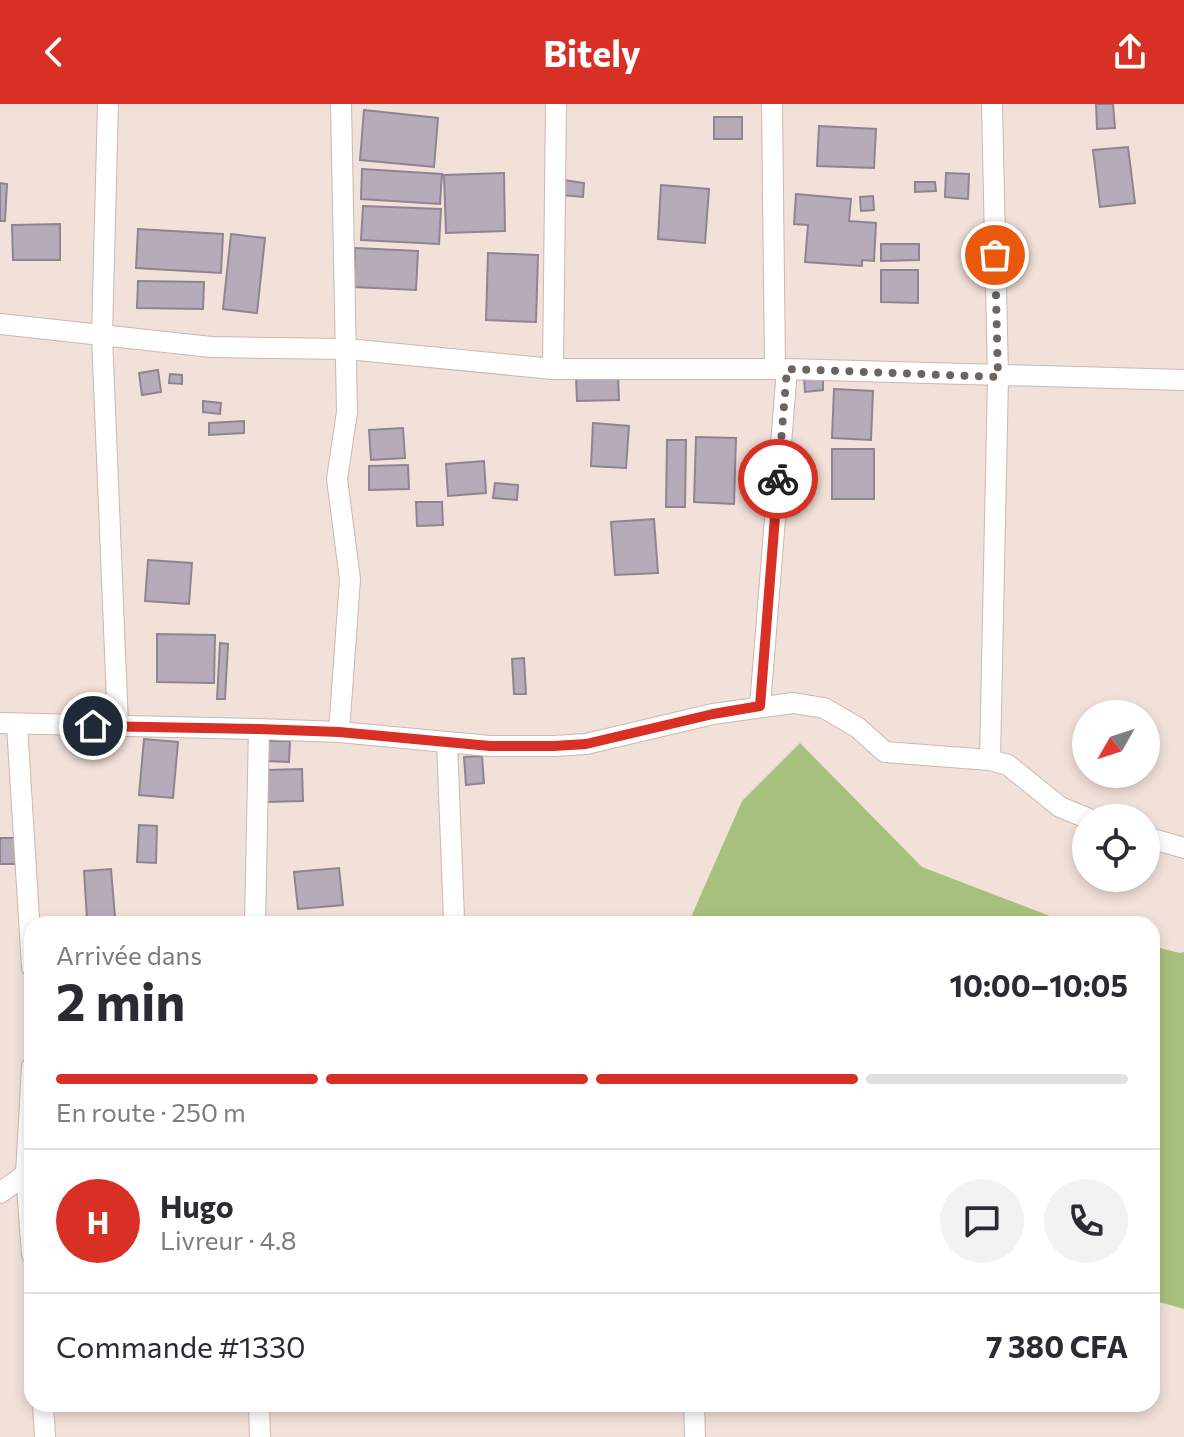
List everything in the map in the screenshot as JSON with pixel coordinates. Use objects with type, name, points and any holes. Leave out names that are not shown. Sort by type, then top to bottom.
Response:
[{"type":"street","points":[[108,104],[102,336],[118,726]]},
{"type":"street","points":[[339,732],[350,579],[337,479],[347,412],[341,104]]},
{"type":"street","points":[[553,369],[556,104]]},
{"type":"street","points":[[760,706],[781,369],[772,104]]},
{"type":"street","points":[[990,760],[998,377],[992,104]]},
{"type":"street","points":[[0,324],[211,347],[347,349],[553,369],[781,369],[1184,380]]},
{"type":"street","points":[[27,916],[8,724],[339,732],[490,746],[586,744],[699,717],[793,703],[824,708],[857,727],[885,752],[990,760],[1008,765],[1060,807],[1072,812]]},
{"type":"street","points":[[255,916],[259,729]]},
{"type":"street","points":[[447,742],[454,916]]},
{"type":"street","points":[[1160,841],[1184,848]]},
{"type":"street","points":[[0,1193],[24,1175]]},
{"type":"street","points":[[43,1412],[45,1437]]},
{"type":"street","points":[[259,1412],[260,1437]]},
{"type":"street","points":[[694,1412],[695,1437]]},
{"type":"green space","points":[[800,743],[922,867],[1050,916],[692,916],[742,801]]},
{"type":"green space","points":[[1160,948],[1184,952],[1184,1309],[1160,1302]]},
{"type":"building","points":[[1096,104],[1113,104],[1115,128],[1097,129]]},
{"type":"building","points":[[364,110],[438,118],[434,167],[360,160]]},
{"type":"building","points":[[714,117],[742,117],[742,139],[714,139]]},
{"type":"building","points":[[819,126],[876,129],[874,168],[817,166]]},
{"type":"building","points":[[1128,147],[1135,203],[1100,207],[1093,150]]},
{"type":"building","points":[[362,169],[442,174],[440,204],[361,199]]},
{"type":"building","points":[[504,173],[505,231],[446,233],[444,175]]},
{"type":"building","points":[[946,173],[969,174],[968,199],[945,197]]},
{"type":"building","points":[[564,180],[584,183],[583,197],[562,195]]},
{"type":"building","points":[[915,182],[935,182],[936,191],[915,192]]},
{"type":"building","points":[[0,183],[7,184],[5,221],[0,221]]},
{"type":"building","points":[[661,185],[709,189],[705,243],[658,239]]},
{"type":"building","points":[[796,194],[851,199],[849,221],[876,223],[874,261],[862,260],[862,266],[805,262],[808,225],[794,224]]},
{"type":"building","points":[[873,196],[874,210],[861,211],[860,197]]},
{"type":"building","points":[[363,206],[441,209],[439,244],[361,240]]},
{"type":"building","points":[[60,224],[60,260],[13,260],[12,225]]},
{"type":"building","points":[[138,229],[223,234],[221,273],[136,268]]},
{"type":"building","points":[[231,234],[265,238],[257,313],[223,309]]},
{"type":"building","points":[[881,244],[919,244],[919,260],[881,261]]},
{"type":"building","points":[[355,248],[418,251],[416,290],[354,287]]},
{"type":"building","points":[[488,253],[538,255],[536,322],[486,320]]},
{"type":"building","points":[[881,270],[918,270],[918,303],[881,302]]},
{"type":"building","points":[[138,281],[204,282],[203,309],[137,308]]},
{"type":"building","points":[[158,370],[161,392],[142,395],[139,373]]},
{"type":"building","points":[[170,374],[182,375],[182,384],[169,383]]},
{"type":"building","points":[[618,375],[619,400],[577,401],[576,377]]},
{"type":"building","points":[[823,375],[823,390],[805,392],[804,377]]},
{"type":"building","points":[[834,389],[873,391],[871,440],[832,438]]},
{"type":"building","points":[[203,401],[221,403],[220,414],[203,412]]},
{"type":"building","points":[[244,421],[244,433],[209,435],[209,423]]},
{"type":"building","points":[[593,423],[629,426],[626,468],[591,466]]},
{"type":"building","points":[[403,428],[405,458],[371,460],[369,430]]},
{"type":"building","points":[[696,437],[736,438],[734,504],[694,502]]},
{"type":"building","points":[[667,440],[686,440],[685,507],[666,507]]},
{"type":"building","points":[[832,449],[874,449],[874,499],[832,499]]},
{"type":"building","points":[[484,461],[486,493],[448,496],[446,464]]},
{"type":"building","points":[[408,465],[409,489],[369,490],[369,466]]},
{"type":"building","points":[[495,483],[518,485],[517,500],[493,498]]},
{"type":"building","points":[[416,502],[442,502],[443,525],[417,526]]},
{"type":"building","points":[[654,519],[658,573],[615,575],[611,522]]},
{"type":"building","points":[[148,560],[192,563],[189,604],[145,601]]},
{"type":"building","points":[[157,634],[215,635],[214,683],[157,682]]},
{"type":"building","points":[[220,643],[228,644],[225,699],[217,699]]},
{"type":"building","points":[[524,658],[526,694],[514,694],[512,659]]},
{"type":"building","points":[[144,739],[178,742],[173,798],[139,795]]},
{"type":"building","points":[[265,741],[290,741],[289,762],[264,761]]},
{"type":"building","points":[[482,756],[484,783],[466,785],[464,757]]},
{"type":"building","points":[[302,769],[303,801],[266,802],[265,770]]},
{"type":"building","points":[[139,825],[157,826],[156,863],[137,862]]},
{"type":"building","points":[[0,838],[18,838],[18,864],[0,864]]},
{"type":"building","points":[[339,868],[343,905],[298,909],[294,872]]},
{"type":"building","points":[[111,869],[115,916],[87,916],[84,871]]},
{"type":"way so far","points":[[778,479],[787,369],[998,377],[995,255]]},
{"type":"route","points":[[93,726],[339,732],[490,746],[554,746],[586,744],[760,706],[778,479]]}]
